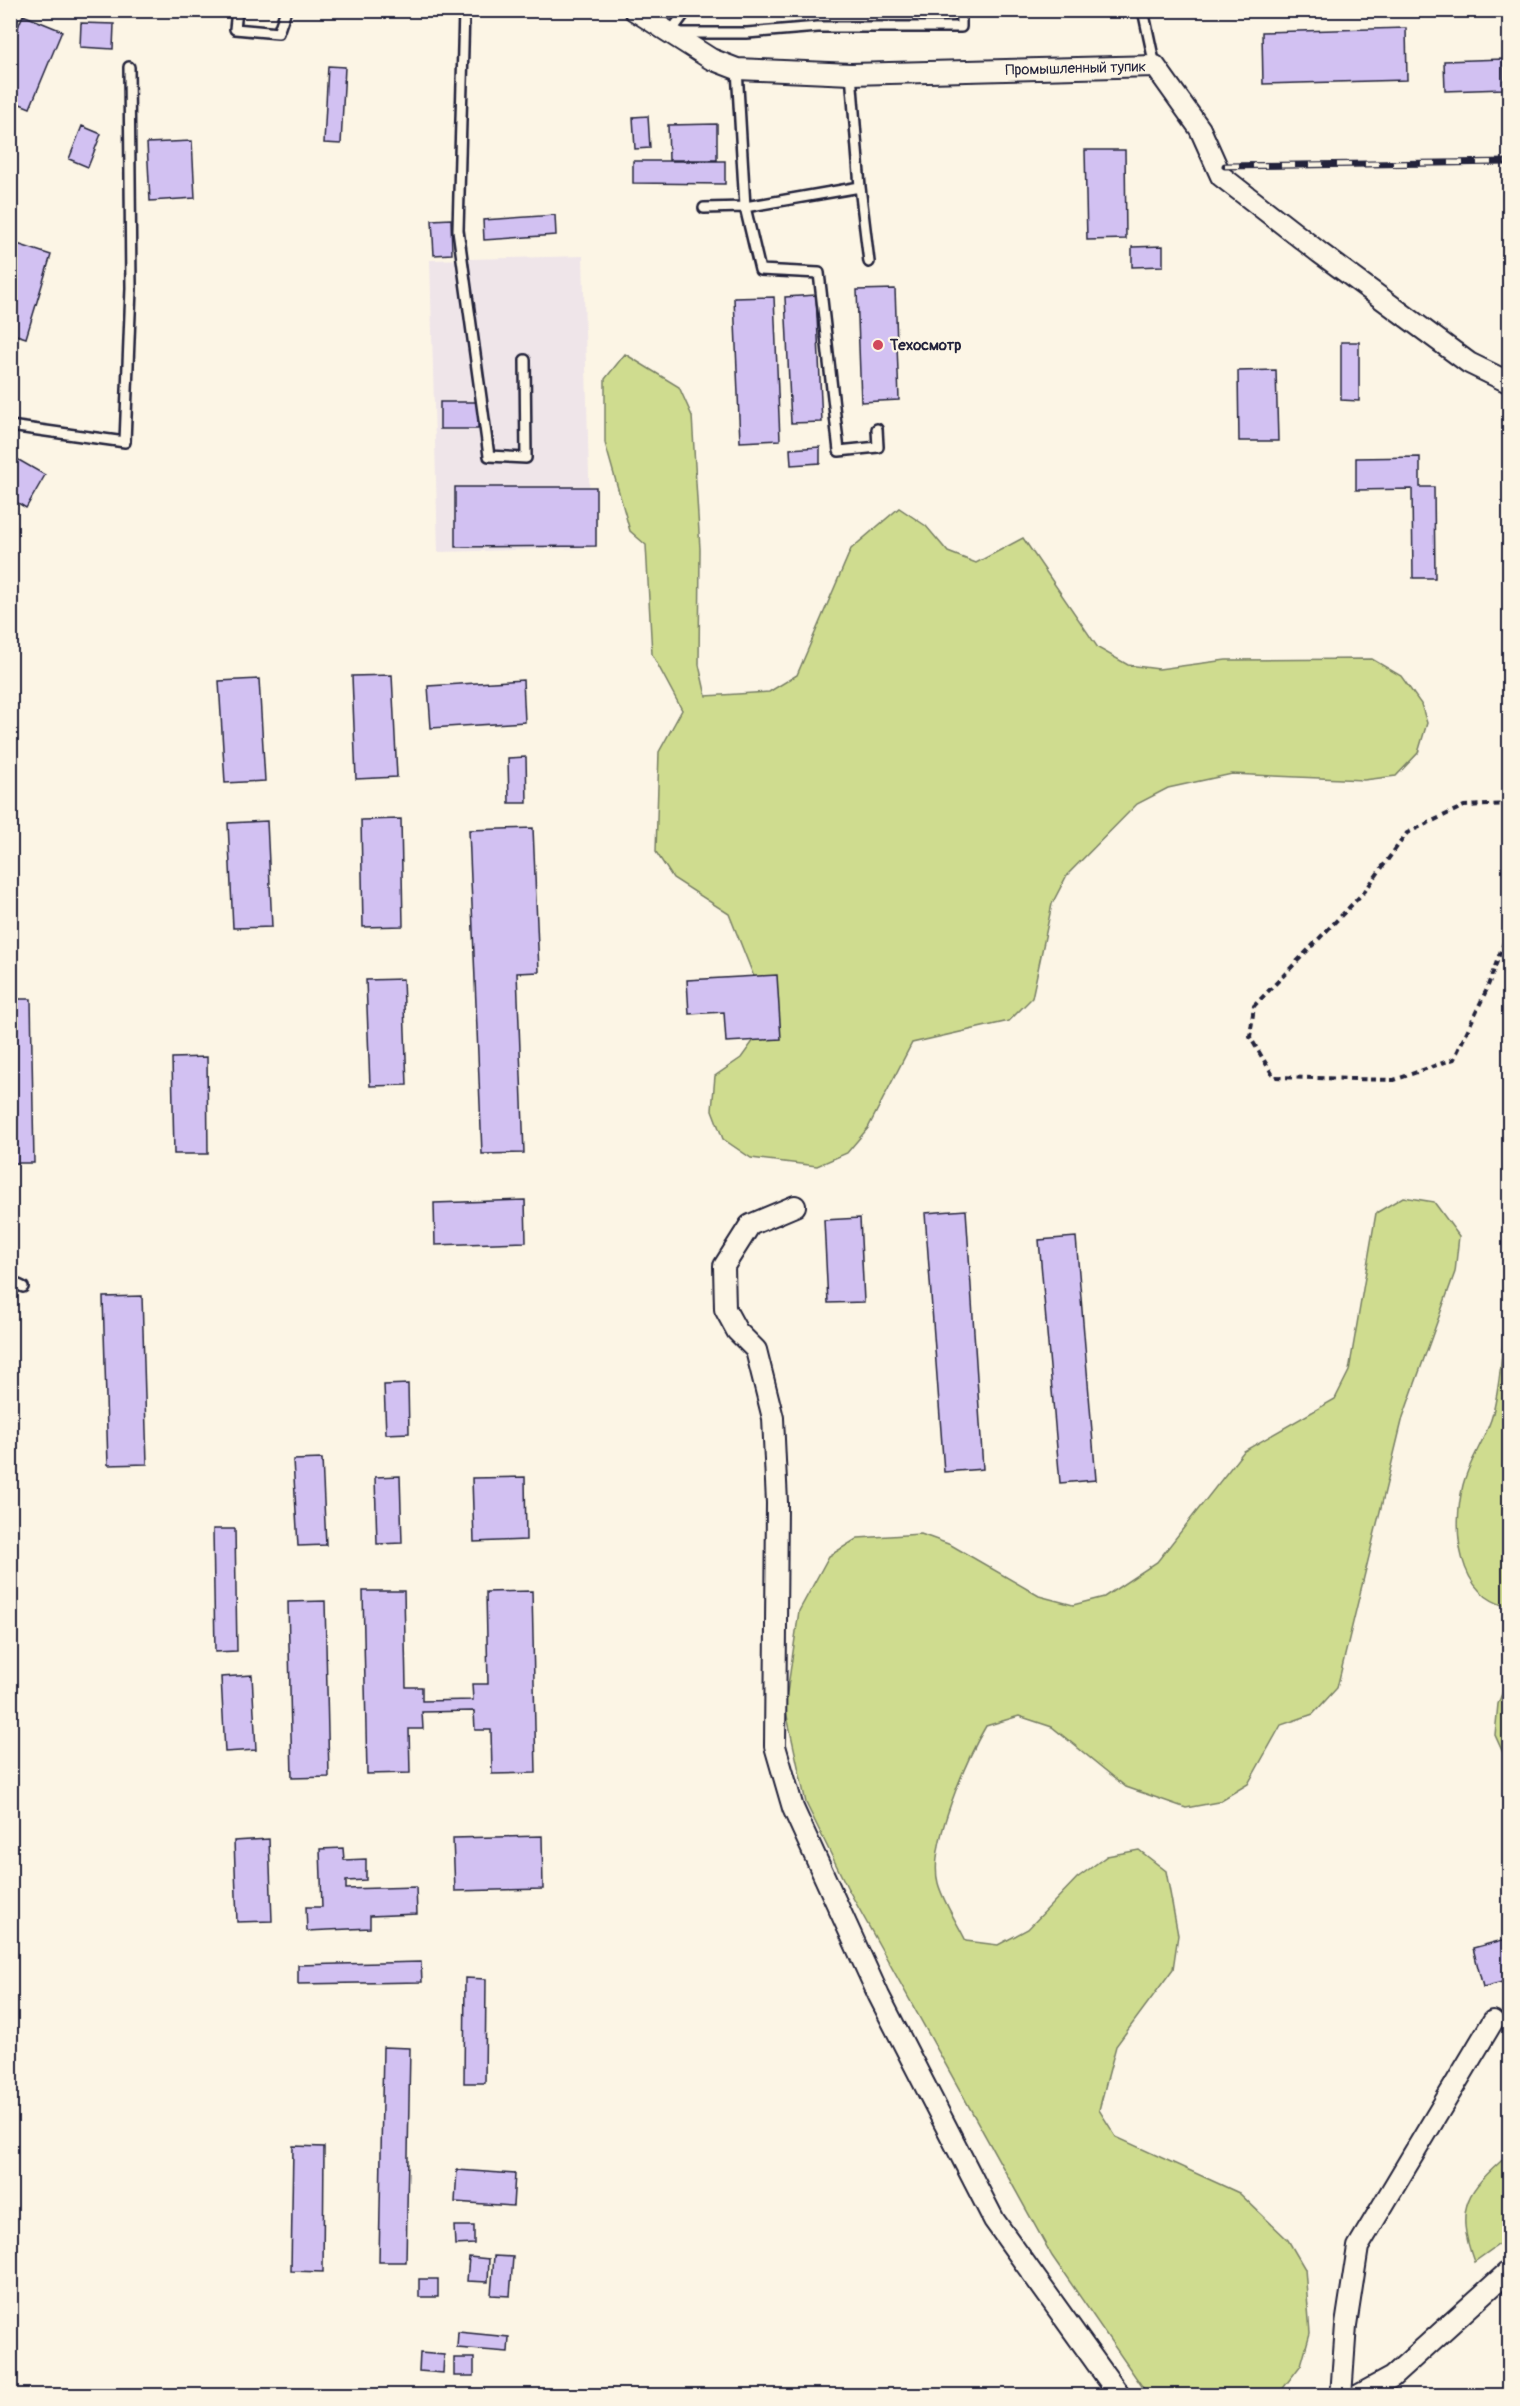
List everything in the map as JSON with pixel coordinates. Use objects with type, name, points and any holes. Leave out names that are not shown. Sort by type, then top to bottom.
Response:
[{"type":"street","name":"Промышленный тупик","points":[[634,10],[711,59],[737,69],[851,74],[1155,66],[1200,129],[1221,176],[1320,253],[1469,363],[1509,383]]},
{"type":"street","points":[[795,1206],[750,1225],[724,1266],[725,1309],[737,1331],[756,1350],[773,1418],[777,1503],[775,1746],[793,1808],[879,1996],[994,2220],[1120,2396]]},
{"type":"street","points":[[1341,2396],[1346,2325],[1358,2247],[1493,2021]]},
{"type":"street","points":[[1357,2396],[1392,2377],[1509,2270]]},
{"type":"lane","points":[[237,10],[235,29],[278,33],[286,10]]},
{"type":"lane","points":[[464,10],[458,230],[489,456],[526,458],[525,360]]},
{"type":"lane","points":[[669,34],[687,10]]},
{"type":"lane","points":[[669,34],[747,33],[818,27],[961,27],[961,10]]},
{"type":"lane","points":[[1143,10],[1155,66]]},
{"type":"lane","points":[[10,426],[125,442],[131,288],[129,67]]},
{"type":"lane","points":[[737,69],[745,207],[760,270],[819,273],[838,450],[878,447],[877,429]]},
{"type":"lane","points":[[851,74],[860,187],[869,262]]},
{"type":"lane","points":[[704,208],[745,207],[860,187]]},
{"type":"lane","points":[[10,1281],[23,1287]]},
{"type":"path","points":[[1509,804],[1464,806],[1407,833],[1365,891],[1254,1006],[1250,1036],[1274,1077],[1394,1080],[1454,1059],[1486,991],[1509,926]]},
{"type":"shaded area","points":[[583,256],[591,548],[438,552],[430,260]]},
{"type":"green space","points":[[625,354],[679,387],[692,416],[700,549],[699,665],[706,696],[769,692],[797,675],[851,549],[899,508],[926,526],[948,552],[976,563],[1023,538],[1098,648],[1128,665],[1159,669],[1226,660],[1372,659],[1401,676],[1421,704],[1427,723],[1418,753],[1396,776],[1364,780],[1232,774],[1168,788],[1137,804],[1067,875],[1052,904],[1032,998],[1009,1021],[912,1043],[868,1128],[847,1153],[817,1166],[751,1158],[723,1139],[712,1110],[715,1076],[741,1058],[759,1033],[764,1002],[729,914],[673,878],[656,852],[659,752],[682,710],[652,654],[646,545],[630,531],[605,443],[605,379]]},
{"type":"green space","points":[[1403,1197],[1434,1202],[1459,1236],[1455,1272],[1403,1417],[1337,1688],[1313,1714],[1281,1725],[1248,1784],[1218,1802],[1186,1808],[1126,1787],[1052,1727],[1019,1716],[986,1726],[969,1759],[951,1803],[939,1848],[936,1867],[940,1890],[966,1941],[998,1945],[1028,1929],[1077,1878],[1107,1856],[1139,1850],[1166,1871],[1178,1935],[1173,1969],[1116,2046],[1099,2110],[1116,2137],[1239,2193],[1288,2240],[1305,2269],[1310,2333],[1301,2365],[1281,2391],[1274,2395],[1148,2395],[1052,2256],[847,1887],[806,1803],[785,1707],[799,1611],[829,1556],[858,1538],[921,1534],[951,1545],[1039,1596],[1073,1605],[1104,1597],[1157,1562],[1244,1451],[1335,1399],[1349,1371],[1376,1213]]},
{"type":"green space","points":[[1509,1276],[1509,1607],[1492,1600],[1478,1589],[1469,1575],[1462,1558],[1458,1521],[1463,1485],[1493,1413],[1501,1363]]},
{"type":"green space","points":[[1509,1676],[1509,1766],[1495,1735],[1498,1704]]},
{"type":"green space","points":[[1509,2154],[1509,2237],[1474,2262],[1465,2227],[1468,2201],[1483,2179]]},
{"type":"building","points":[[23,15],[62,31],[30,108],[10,100],[10,47]]},
{"type":"building","points":[[81,23],[114,24],[113,49],[80,47]]},
{"type":"building","points":[[1406,28],[1407,80],[1263,84],[1262,32]]},
{"type":"building","points":[[1503,59],[1504,89],[1445,91],[1444,61]]},
{"type":"building","points":[[328,66],[345,67],[341,144],[324,143]]},
{"type":"building","points":[[648,116],[650,148],[635,149],[633,117]]},
{"type":"building","points":[[717,124],[717,160],[669,160],[668,125]]},
{"type":"building","points":[[82,126],[101,134],[88,167],[69,159]]},
{"type":"building","points":[[192,141],[195,198],[150,201],[147,143]]},
{"type":"building","points":[[1085,150],[1125,150],[1126,239],[1087,240]]},
{"type":"building","points":[[633,161],[725,161],[725,184],[633,183]]},
{"type":"building","points":[[555,215],[556,235],[484,240],[483,220]]},
{"type":"building","points":[[451,219],[452,254],[434,255],[432,220]]},
{"type":"building","points":[[11,242],[51,255],[26,338],[10,333]]},
{"type":"building","points":[[1163,246],[1163,266],[1132,267],[1132,247]]},
{"type":"building","name":"Техосмотр","points":[[895,289],[899,400],[861,402],[857,290]]},
{"type":"building","points":[[816,295],[822,422],[791,423],[785,297]]},
{"type":"building","points":[[774,297],[780,440],[740,442],[734,298]]},
{"type":"building","points":[[1341,342],[1359,342],[1359,401],[1341,400]]},
{"type":"building","points":[[1276,370],[1278,441],[1239,441],[1238,371]]},
{"type":"building","points":[[440,402],[478,402],[478,429],[440,429]]},
{"type":"building","points":[[820,447],[820,463],[791,465],[790,449]]},
{"type":"building","points":[[10,455],[45,475],[26,508],[10,498]]},
{"type":"building","points":[[1420,457],[1420,487],[1434,487],[1435,578],[1413,578],[1412,489],[1356,490],[1356,458]]},
{"type":"building","points":[[455,487],[596,487],[596,546],[455,547]]},
{"type":"building","points":[[392,675],[397,777],[356,779],[352,676]]},
{"type":"building","points":[[259,679],[265,781],[225,783],[219,681]]},
{"type":"building","points":[[523,680],[525,722],[431,728],[428,686]]},
{"type":"building","points":[[526,757],[527,803],[509,803],[508,758]]},
{"type":"building","points":[[401,819],[403,926],[363,927],[361,820]]},
{"type":"building","points":[[267,821],[272,927],[233,928],[228,823]]},
{"type":"building","points":[[533,828],[539,972],[517,973],[524,1153],[482,1154],[469,830]]},
{"type":"building","points":[[777,975],[781,1039],[726,1042],[724,1012],[689,1014],[687,980]]},
{"type":"building","points":[[403,979],[407,1085],[370,1086],[366,980]]},
{"type":"building","points":[[10,999],[31,999],[34,1163],[10,1163]]},
{"type":"building","points":[[207,1057],[208,1154],[174,1154],[172,1058]]},
{"type":"building","points":[[525,1200],[526,1242],[435,1245],[434,1203]]},
{"type":"building","points":[[966,1210],[983,1469],[944,1472],[925,1213]]},
{"type":"building","points":[[860,1218],[864,1302],[828,1303],[824,1220]]},
{"type":"building","points":[[1076,1237],[1096,1480],[1060,1483],[1039,1240]]},
{"type":"building","points":[[142,1296],[147,1464],[108,1465],[103,1297]]},
{"type":"building","points":[[408,1384],[409,1433],[386,1434],[384,1385]]},
{"type":"building","points":[[322,1459],[326,1545],[298,1546],[293,1460]]},
{"type":"building","points":[[400,1476],[402,1543],[377,1544],[375,1477]]},
{"type":"building","points":[[525,1477],[526,1540],[474,1542],[472,1478]]},
{"type":"building","points":[[213,1529],[235,1529],[237,1651],[215,1652]]},
{"type":"building","points":[[363,1591],[404,1591],[406,1687],[422,1687],[422,1701],[473,1700],[472,1684],[488,1684],[486,1592],[532,1591],[536,1773],[492,1774],[491,1730],[475,1730],[474,1711],[422,1712],[423,1729],[409,1729],[410,1773],[367,1774]]},
{"type":"building","points":[[325,1601],[329,1777],[292,1778],[288,1602]]},
{"type":"building","points":[[252,1675],[256,1750],[225,1752],[221,1677]]},
{"type":"building","points":[[542,1836],[543,1889],[455,1891],[453,1838]]},
{"type":"building","points":[[269,1839],[272,1921],[237,1922],[234,1841]]},
{"type":"building","points":[[343,1848],[344,1860],[366,1859],[366,1880],[346,1881],[346,1889],[416,1887],[417,1914],[370,1916],[370,1928],[307,1931],[306,1907],[322,1907],[320,1849]]},
{"type":"building","points":[[1510,1938],[1510,1980],[1483,1987],[1473,1948]]},
{"type":"building","points":[[421,1962],[422,1982],[298,1984],[298,1965]]},
{"type":"building","points":[[465,1978],[486,1979],[485,2083],[464,2083]]},
{"type":"building","points":[[383,2047],[410,2048],[406,2262],[379,2262]]},
{"type":"building","points":[[293,2146],[324,2147],[323,2272],[291,2271]]},
{"type":"building","points":[[457,2170],[515,2174],[513,2206],[455,2202]]},
{"type":"building","points":[[454,2226],[474,2226],[474,2244],[455,2245]]},
{"type":"building","points":[[494,2256],[513,2257],[510,2296],[491,2295]]},
{"type":"building","points":[[469,2257],[489,2259],[488,2282],[467,2281]]},
{"type":"building","points":[[419,2279],[438,2279],[438,2297],[419,2297]]},
{"type":"building","points":[[458,2332],[509,2337],[508,2352],[457,2348]]},
{"type":"building","points":[[420,2353],[444,2355],[443,2373],[419,2371]]},
{"type":"building","points":[[454,2358],[474,2358],[474,2376],[454,2376]]},
{"type":"railway","points":[[1225,166],[1510,162]]},
{"type":"place","name":"Техосмотр","points":[[878,345]]}]
